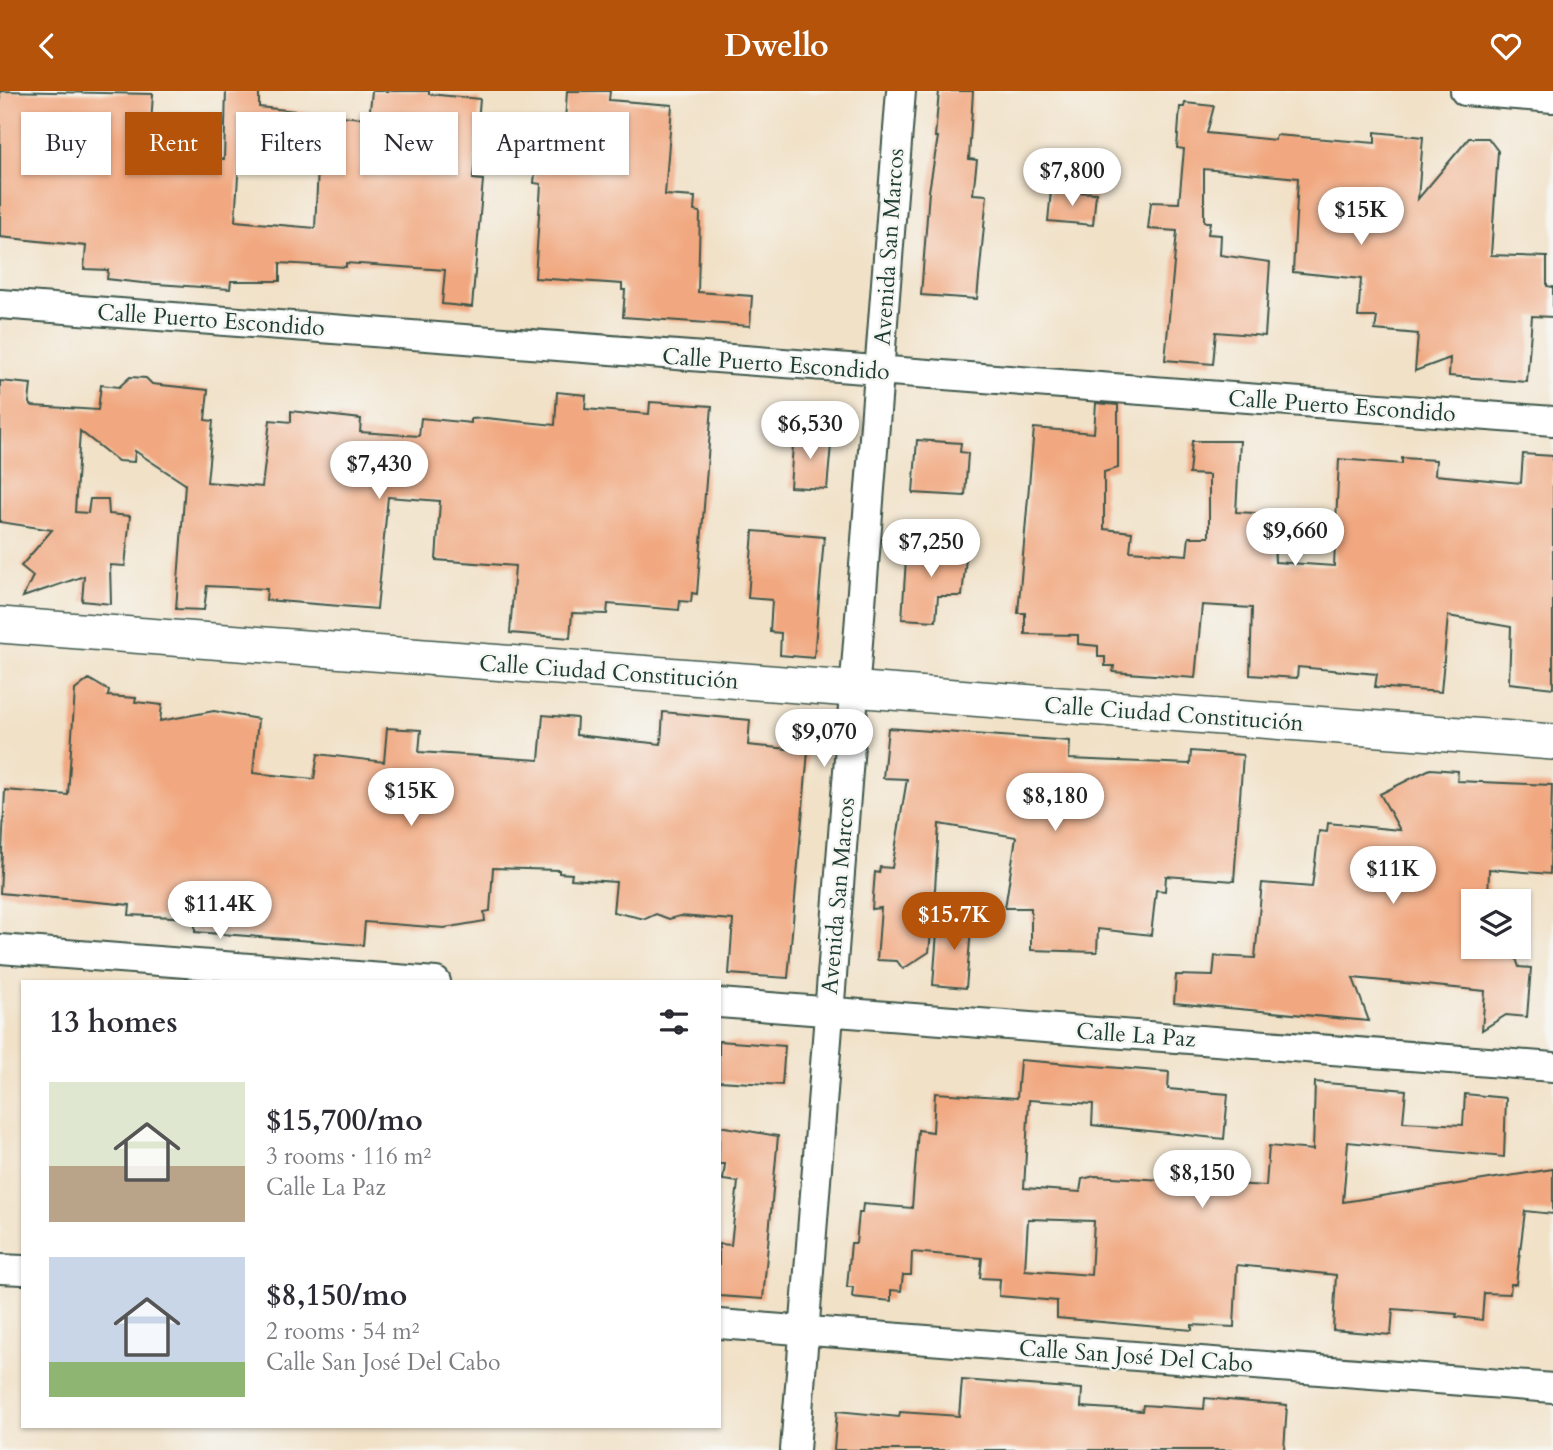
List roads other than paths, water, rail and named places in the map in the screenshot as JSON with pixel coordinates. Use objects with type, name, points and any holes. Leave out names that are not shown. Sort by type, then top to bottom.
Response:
[{"type":"street","name":"Avenida San Marcos","points":[[795,1450],[901,91]]},
{"type":"street","points":[[1465,91],[1553,98]]},
{"type":"street","name":"Calle Puerto Escondido","points":[[0,304],[1553,421]]},
{"type":"street","name":"Calle Ciudad Constitución","points":[[0,625],[1553,742]]},
{"type":"street","points":[[0,949],[410,980]]},
{"type":"street","name":"Calle La Paz","points":[[721,1003],[1553,1067]]},
{"type":"street","points":[[0,1269],[21,1271]]},
{"type":"street","name":"Calle San José Del Cabo","points":[[721,1324],[1553,1388]]}]
